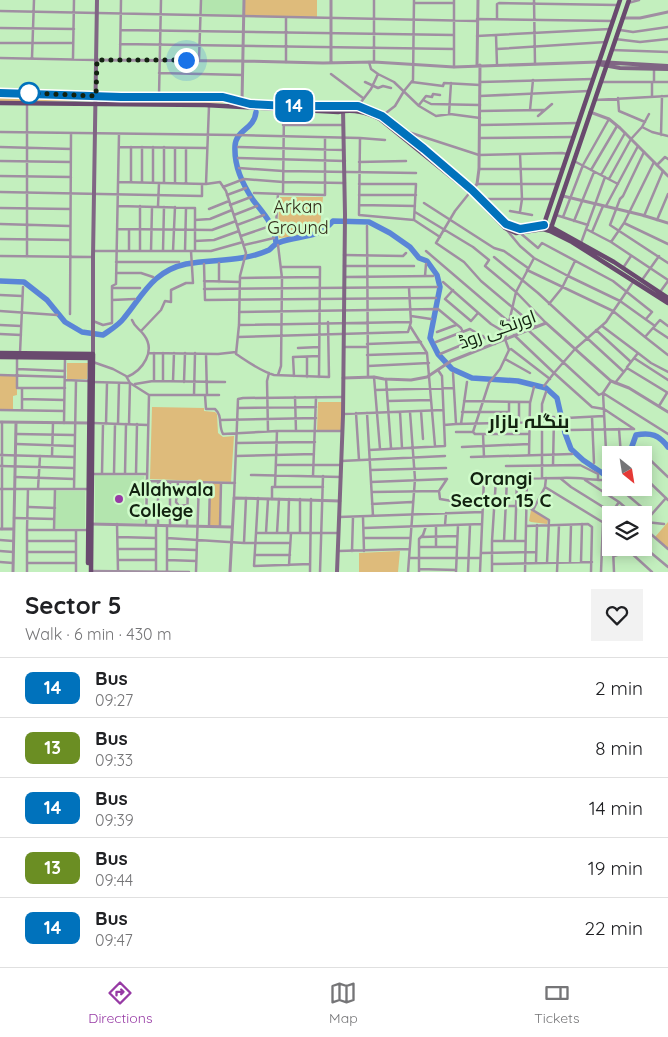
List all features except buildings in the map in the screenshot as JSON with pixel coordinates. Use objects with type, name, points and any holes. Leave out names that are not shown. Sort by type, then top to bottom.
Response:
[{"type":"main road","points":[[90,572],[92,257],[97,0]]},
{"type":"main road","points":[[543,227],[593,79],[596,63],[606,42],[620,0]]},
{"type":"main road","points":[[550,229],[563,196],[628,1]]},
{"type":"main road","points":[[596,63],[668,68]]},
{"type":"main road","points":[[0,93],[223,97],[242,102],[360,111],[380,119],[481,199],[506,224],[514,228],[524,229],[543,227],[581,243],[668,298]]},
{"type":"main road","points":[[0,103],[209,105],[284,110],[341,110],[358,106],[382,116],[398,129],[471,191],[505,228],[512,232],[519,232],[543,227]]},
{"type":"main road","points":[[337,572],[343,397],[345,215],[344,138],[341,110]]},
{"type":"main road","points":[[550,229],[668,303]]},
{"type":"main road","points":[[0,353],[18,356],[65,358],[92,356]]},
{"type":"main road","points":[[0,357],[92,356]]},
{"type":"main road","points":[[90,490],[92,474],[91,423]]},
{"type":"street","points":[[32,59],[34,0]]},
{"type":"street","points":[[73,59],[74,0]]},
{"type":"street","points":[[120,59],[121,0]]},
{"type":"street","points":[[158,97],[161,0]]},
{"type":"street","points":[[199,60],[201,0]]},
{"type":"street","points":[[242,108],[244,0]]},
{"type":"street","points":[[330,0],[331,63]]},
{"type":"street","points":[[374,0],[374,62]]},
{"type":"street","points":[[478,0],[477,36],[480,83],[480,138],[477,184],[450,219],[436,243],[464,262],[481,281],[536,327]]},
{"type":"street","points":[[628,1],[639,0]]},
{"type":"street","points":[[382,116],[395,106],[412,82],[414,65],[414,2],[454,2],[454,67]]},
{"type":"street","points":[[497,19],[498,3],[534,2],[618,6]]},
{"type":"street","points":[[534,2],[535,64]]},
{"type":"street","points":[[0,11],[373,19],[613,20]]},
{"type":"street","points":[[622,18],[640,18],[668,12]]},
{"type":"street","points":[[286,17],[286,62]]},
{"type":"street","points":[[618,30],[633,32],[668,27]]},
{"type":"street","points":[[0,28],[74,29]]},
{"type":"street","points":[[477,36],[610,28]]},
{"type":"street","points":[[120,30],[454,35]]},
{"type":"street","points":[[496,35],[497,65]]},
{"type":"street","points":[[614,39],[640,42],[668,39]]},
{"type":"street","points":[[0,42],[73,43]]},
{"type":"street","points":[[497,49],[606,42]]},
{"type":"street","points":[[120,44],[454,49]]},
{"type":"street","points":[[611,50],[668,52]]},
{"type":"street","points":[[0,58],[374,62],[454,67],[596,63]]},
{"type":"street","points":[[369,62],[378,74],[394,82],[419,105],[436,116],[449,114],[480,118]]},
{"type":"street","points":[[652,96],[654,67]]},
{"type":"street","points":[[159,73],[242,75]]},
{"type":"street","points":[[331,74],[363,98]]},
{"type":"street","points":[[358,106],[378,74]]},
{"type":"street","points":[[412,82],[443,86],[444,83],[593,79]]},
{"type":"street","points":[[530,110],[533,80]]},
{"type":"street","points":[[364,82],[378,88],[383,86],[391,88]]},
{"type":"street","points":[[600,82],[668,82]]},
{"type":"street","points":[[449,114],[451,83]]},
{"type":"street","points":[[480,96],[589,91]]},
{"type":"street","points":[[419,105],[426,96],[440,95]]},
{"type":"street","points":[[661,135],[662,96]]},
{"type":"street","points":[[594,100],[668,96]]},
{"type":"street","points":[[618,98],[619,111],[645,122]]},
{"type":"street","points":[[423,100],[431,104],[480,105]]},
{"type":"street","points":[[27,103],[27,257]]},
{"type":"street","points":[[538,116],[552,104]]},
{"type":"street","points":[[0,192],[202,196],[209,105]]},
{"type":"street","points":[[283,194],[284,110]]},
{"type":"street","points":[[480,111],[544,110]]},
{"type":"street","points":[[590,112],[609,119],[617,125],[668,176]]},
{"type":"street","points":[[662,112],[668,112]]},
{"type":"street","points":[[609,180],[631,139],[642,127],[649,114]]},
{"type":"street","points":[[563,217],[583,165],[609,119]]},
{"type":"street","points":[[480,125],[578,123]]},
{"type":"street","points":[[662,124],[668,124]]},
{"type":"street","points":[[284,126],[343,125]]},
{"type":"street","points":[[574,221],[593,171],[617,125]]},
{"type":"street","points":[[642,127],[668,136]]},
{"type":"street","points":[[398,129],[404,129],[422,137],[479,155],[562,152],[568,154]]},
{"type":"street","points":[[0,132],[242,135],[385,140]]},
{"type":"street","points":[[70,314],[71,133]]},
{"type":"street","points":[[601,175],[625,133]]},
{"type":"street","points":[[93,320],[102,325],[112,323],[112,286],[116,284],[119,134]]},
{"type":"street","points":[[480,138],[573,137]]},
{"type":"street","points":[[254,193],[325,195],[325,138]]},
{"type":"street","points":[[360,138],[358,215],[414,220],[440,237]]},
{"type":"street","points":[[592,232],[604,206],[638,146]]},
{"type":"street","points":[[0,147],[71,149]]},
{"type":"street","points":[[119,147],[206,148]]},
{"type":"street","points":[[130,147],[131,182]]},
{"type":"street","points":[[142,147],[142,182]]},
{"type":"street","points":[[153,147],[153,183]]},
{"type":"street","points":[[164,147],[164,183]]},
{"type":"street","points":[[238,147],[344,150]]},
{"type":"street","points":[[175,148],[175,183]]},
{"type":"street","points":[[186,148],[186,184]]},
{"type":"street","points":[[644,152],[610,225],[668,263]]},
{"type":"street","points":[[520,153],[522,199],[520,212]]},
{"type":"street","points":[[611,242],[624,223],[656,164],[666,158],[668,154]]},
{"type":"street","points":[[238,158],[344,161]]},
{"type":"street","points":[[0,161],[71,162]]},
{"type":"street","points":[[359,162],[406,161]]},
{"type":"street","points":[[574,161],[618,184]]},
{"type":"street","points":[[239,168],[283,171],[416,173]]},
{"type":"street","points":[[479,169],[563,169]]},
{"type":"street","points":[[644,216],[663,172]]},
{"type":"street","points":[[0,176],[71,177]]},
{"type":"street","points":[[581,243],[605,177]]},
{"type":"street","points":[[223,188],[244,179],[345,183]]},
{"type":"street","points":[[118,182],[186,184],[220,182],[229,201],[246,253],[240,278],[236,352],[246,361],[269,374],[329,378],[328,322]]},
{"type":"street","points":[[158,207],[159,183]]},
{"type":"street","points":[[359,184],[416,184],[414,220]]},
{"type":"street","points":[[477,184],[558,184]]},
{"type":"street","points":[[227,196],[246,188]]},
{"type":"street","points":[[241,236],[276,224],[278,194]]},
{"type":"street","points":[[658,220],[668,194]]},
{"type":"street","points":[[359,195],[416,195]]},
{"type":"street","points":[[563,196],[668,223]]},
{"type":"street","points":[[230,205],[251,197]]},
{"type":"street","points":[[481,199],[552,199]]},
{"type":"street","points":[[209,209],[229,201]]},
{"type":"street","points":[[424,202],[494,248],[504,251],[527,269],[562,288],[613,311],[668,355]]},
{"type":"street","points":[[359,205],[415,206]]},
{"type":"street","points":[[118,206],[195,208],[196,251]]},
{"type":"street","points":[[140,206],[140,251]]},
{"type":"street","points":[[234,215],[257,206]]},
{"type":"street","points":[[151,251],[152,207]]},
{"type":"street","points":[[163,251],[164,207]]},
{"type":"street","points":[[0,208],[70,209]]},
{"type":"street","points":[[173,251],[176,208]]},
{"type":"street","points":[[185,251],[186,208]]},
{"type":"street","points":[[195,220],[210,219],[232,210]]},
{"type":"street","points":[[510,211],[532,215]]},
{"type":"street","points":[[415,212],[473,247],[489,260],[485,266],[516,292],[546,323]]},
{"type":"street","points":[[237,225],[264,215]]},
{"type":"street","points":[[556,215],[587,227],[668,281],[660,293]]},
{"type":"street","points":[[118,229],[212,230],[236,221]]},
{"type":"street","points":[[624,223],[668,244]]},
{"type":"street","points":[[0,224],[70,226]]},
{"type":"street","points":[[367,226],[368,377]]},
{"type":"street","points":[[505,228],[520,246],[534,258],[620,301],[646,319],[668,338]]},
{"type":"street","points":[[514,228],[538,248],[542,243],[613,281],[652,312],[646,319]]},
{"type":"street","points":[[129,229],[129,250]]},
{"type":"street","points":[[195,240],[214,240],[239,231]]},
{"type":"street","points":[[93,251],[211,251],[274,238]]},
{"type":"street","points":[[0,239],[70,240]]},
{"type":"street","points":[[662,240],[668,239]]},
{"type":"street","points":[[277,375],[281,366],[280,311],[282,278],[278,245]]},
{"type":"street","points":[[141,331],[160,310],[165,301],[171,302],[170,290],[193,283],[191,251]]},
{"type":"street","points":[[426,251],[509,322]]},
{"type":"street","points":[[344,255],[403,256],[406,253]]},
{"type":"street","points":[[0,256],[92,257]]},
{"type":"street","points":[[622,268],[631,256]]},
{"type":"street","points":[[642,280],[658,256]]},
{"type":"street","points":[[494,257],[624,372]]},
{"type":"street","points":[[473,432],[489,383],[497,374],[509,350],[505,339],[512,306],[521,280],[534,258]]},
{"type":"street","points":[[549,304],[562,288],[575,261]]},
{"type":"street","points":[[116,262],[179,262]]},
{"type":"street","points":[[219,263],[220,282]]},
{"type":"street","points":[[204,264],[205,300],[436,298]]},
{"type":"street","points":[[425,276],[426,264]]},
{"type":"street","points":[[344,266],[414,266]]},
{"type":"street","points":[[281,267],[320,268],[318,322],[319,377]]},
{"type":"street","points":[[116,273],[140,273],[153,277]]},
{"type":"street","points":[[344,277],[434,276]]},
{"type":"street","points":[[240,278],[320,277]]},
{"type":"street","points":[[544,386],[575,349],[602,326],[634,280]]},
{"type":"street","points":[[204,282],[240,282]]},
{"type":"street","points":[[444,282],[491,324],[506,334]]},
{"type":"street","points":[[22,287],[21,335],[16,369],[17,388],[65,388]]},
{"type":"street","points":[[204,289],[437,287]]},
{"type":"street","points":[[112,288],[140,288]]},
{"type":"street","points":[[238,337],[408,332],[411,324],[409,288]]},
{"type":"street","points":[[453,290],[445,299],[471,321],[478,313]]},
{"type":"street","points":[[0,296],[22,296]]},
{"type":"street","points":[[112,300],[135,299]]},
{"type":"street","points":[[239,312],[438,309],[462,332]]},
{"type":"street","points":[[0,311],[22,311],[57,315]]},
{"type":"street","points":[[411,316],[431,319]]},
{"type":"street","points":[[127,377],[142,368],[149,353],[148,344],[141,331],[134,327],[132,320]]},
{"type":"street","points":[[645,337],[660,320],[668,326]]},
{"type":"street","points":[[239,324],[318,322],[411,324]]},
{"type":"street","name":"اورنگی روڈ","points":[[342,378],[374,377],[411,380],[426,377],[451,361],[546,323],[611,381],[629,388],[668,412]]},
{"type":"street","points":[[411,324],[428,353],[434,446]]},
{"type":"street","points":[[0,325],[21,326]]},
{"type":"street","points":[[437,332],[456,325]]},
{"type":"street","points":[[602,326],[651,363],[668,372]]},
{"type":"street","points":[[436,342],[470,329],[495,344]]},
{"type":"street","points":[[528,330],[599,395],[602,393],[668,434]]},
{"type":"street","points":[[596,330],[631,362]]},
{"type":"street","points":[[0,334],[21,335]]},
{"type":"street","points":[[514,335],[592,407],[604,408],[634,428],[570,430]]},
{"type":"street","points":[[440,354],[483,336]]},
{"type":"street","points":[[343,347],[421,342]]},
{"type":"street","points":[[298,348],[319,347]]},
{"type":"street","points":[[509,350],[511,349],[550,379]]},
{"type":"street","points":[[149,353],[236,352]]},
{"type":"street","points":[[154,353],[154,381]]},
{"type":"street","points":[[163,353],[163,381]]},
{"type":"street","points":[[173,382],[174,353]]},
{"type":"street","points":[[184,382],[185,353]]},
{"type":"street","points":[[194,395],[195,353]]},
{"type":"street","points":[[206,353],[206,410],[215,409],[220,416],[220,430],[223,434],[268,431],[342,431]]},
{"type":"street","points":[[367,355],[428,353]]},
{"type":"street","points":[[615,383],[638,353]]},
{"type":"street","points":[[92,356],[127,377],[132,384],[149,395],[219,395]]},
{"type":"street","points":[[294,376],[293,358],[319,356]]},
{"type":"street","points":[[306,357],[307,377]]},
{"type":"street","points":[[64,423],[65,358]]},
{"type":"street","points":[[634,358],[668,380]]},
{"type":"street","points":[[505,359],[530,373]]},
{"type":"street","points":[[368,366],[429,363]]},
{"type":"street","points":[[627,368],[668,393],[659,406]]},
{"type":"street","points":[[16,369],[65,371]]},
{"type":"street","points":[[369,450],[445,446],[442,376],[438,370]]},
{"type":"street","points":[[453,373],[456,424]]},
{"type":"street","points":[[268,431],[267,381],[269,374]]},
{"type":"street","points":[[0,375],[132,384],[154,381],[225,382]]},
{"type":"street","points":[[374,377],[380,449]]},
{"type":"street","points":[[386,379],[391,448]]},
{"type":"street","points":[[74,489],[76,380]]},
{"type":"street","points":[[606,446],[602,393],[611,381]]},
{"type":"street","points":[[102,474],[107,382]]},
{"type":"street","points":[[114,474],[118,382]]},
{"type":"street","points":[[461,424],[466,382]]},
{"type":"street","points":[[126,474],[132,384]]},
{"type":"street","points":[[529,455],[530,402],[534,387]]},
{"type":"street","points":[[22,388],[22,410]]},
{"type":"street","points":[[375,390],[453,388]]},
{"type":"street","points":[[533,510],[545,487],[542,466],[542,404],[546,392]]},
{"type":"street","points":[[146,525],[149,395]]},
{"type":"street","points":[[295,397],[296,431]]},
{"type":"street","points":[[313,476],[316,397]]},
{"type":"street","points":[[230,572],[238,399],[343,397]]},
{"type":"street","points":[[22,399],[64,400]]},
{"type":"street","points":[[388,402],[432,400]]},
{"type":"street","points":[[464,401],[530,402]]},
{"type":"street","points":[[509,402],[509,423]]},
{"type":"street","points":[[519,402],[519,423]]},
{"type":"street","points":[[238,408],[316,407]]},
{"type":"street","points":[[0,410],[64,411]]},
{"type":"street","points":[[342,414],[443,410]]},
{"type":"street","points":[[421,411],[423,439]]},
{"type":"street","points":[[400,412],[402,448]]},
{"type":"street","points":[[408,572],[415,480],[410,412]]},
{"type":"street","points":[[462,412],[509,412]]},
{"type":"street","points":[[356,413],[359,460]]},
{"type":"street","points":[[367,413],[373,516]]},
{"type":"street","points":[[542,417],[554,416],[553,465]]},
{"type":"street","points":[[566,418],[604,416]]},
{"type":"street","points":[[592,417],[594,463]]},
{"type":"street","points":[[220,420],[316,418]]},
{"type":"street","points":[[14,529],[1,529],[1,422],[148,425]]},
{"type":"street","points":[[444,425],[542,422]]},
{"type":"street","points":[[13,572],[16,423]]},
{"type":"street","points":[[52,456],[54,423]]},
{"type":"street","points":[[136,474],[137,424]]},
{"type":"street","points":[[619,429],[620,446]]},
{"type":"street","points":[[275,488],[277,431]]},
{"type":"street","points":[[456,432],[529,434]]},
{"type":"street","points":[[16,434],[74,435]]},
{"type":"street","points":[[483,434],[484,457]]},
{"type":"street","points":[[236,443],[315,442]]},
{"type":"street","points":[[16,444],[74,446]]},
{"type":"street","points":[[462,447],[529,444]]},
{"type":"street","points":[[236,456],[314,454]]},
{"type":"street","points":[[472,457],[572,454]]},
{"type":"street","points":[[1,455],[74,457]]},
{"type":"street","points":[[38,489],[40,456]]},
{"type":"street","points":[[276,465],[314,465],[359,460],[445,456]]},
{"type":"street","points":[[652,462],[668,477]]},
{"type":"street","points":[[506,466],[580,465],[598,474],[598,480]]},
{"type":"street","points":[[1,466],[74,468]]},
{"type":"street","points":[[370,470],[446,468]]},
{"type":"street","points":[[92,474],[147,474]]},
{"type":"street","points":[[251,475],[341,476]]},
{"type":"street","points":[[320,572],[323,476]]},
{"type":"street","points":[[480,572],[484,479],[580,477],[602,480]]},
{"type":"street","points":[[15,478],[74,478]]},
{"type":"street","points":[[560,478],[602,506]]},
{"type":"street","points":[[371,482],[446,479],[439,491],[440,499],[452,501],[483,499]]},
{"type":"street","points":[[492,572],[496,479]]},
{"type":"street","points":[[504,541],[507,479]]},
{"type":"street","points":[[515,541],[517,479]]},
{"type":"street","points":[[525,572],[527,479]]},
{"type":"street","points":[[585,479],[602,491]]},
{"type":"street","points":[[147,481],[235,483]]},
{"type":"street","points":[[156,572],[158,482]]},
{"type":"street","points":[[167,572],[170,482]]},
{"type":"street","points":[[178,482],[176,502],[179,506],[187,505]]},
{"type":"street","points":[[187,526],[188,482]]},
{"type":"street","points":[[196,572],[199,482]]},
{"type":"street","points":[[209,526],[210,483]]},
{"type":"street","points":[[220,526],[221,483]]},
{"type":"street","points":[[652,485],[667,499],[652,514]]},
{"type":"street","points":[[266,533],[272,487],[322,487]]},
{"type":"street","points":[[545,487],[602,521]]},
{"type":"street","points":[[1,489],[90,490]]},
{"type":"street","points":[[27,572],[28,489]]},
{"type":"street","points":[[54,530],[55,489]]},
{"type":"street","points":[[372,492],[439,491]]},
{"type":"street","points":[[609,496],[623,506]]},
{"type":"street","points":[[629,496],[640,506]]},
{"type":"street","points":[[234,498],[340,501]]},
{"type":"street","points":[[244,543],[246,498]]},
{"type":"street","points":[[258,498],[254,566],[310,564]]},
{"type":"street","points":[[278,533],[279,499]]},
{"type":"street","points":[[289,499],[289,565]]},
{"type":"street","points":[[300,499],[300,533]]},
{"type":"street","points":[[310,572],[311,499]]},
{"type":"street","points":[[372,504],[412,502]]},
{"type":"street","points":[[616,506],[618,502]]},
{"type":"street","points":[[494,506],[526,506],[549,520],[547,563]]},
{"type":"street","points":[[28,507],[54,508]]},
{"type":"street","points":[[339,517],[482,512]]},
{"type":"street","points":[[445,525],[446,513]]},
{"type":"street","points":[[364,516],[364,550]]},
{"type":"street","points":[[352,551],[353,517]]},
{"type":"street","points":[[14,518],[54,519]]},
{"type":"street","points":[[652,523],[664,524]]},
{"type":"street","points":[[117,524],[118,571]]},
{"type":"street","points":[[27,530],[76,530],[117,524],[232,527]]},
{"type":"street","points":[[364,528],[482,524]]},
{"type":"street","points":[[580,562],[582,524]]},
{"type":"street","points":[[526,526],[588,524],[592,527],[592,572]]},
{"type":"street","points":[[426,526],[419,539],[419,571],[456,571],[458,525]]},
{"type":"street","points":[[468,572],[470,525]]},
{"type":"street","points":[[536,563],[537,525]]},
{"type":"street","points":[[557,572],[559,525]]},
{"type":"street","points":[[570,562],[571,525]]},
{"type":"street","points":[[436,526],[436,547]]},
{"type":"street","points":[[76,530],[76,572]]},
{"type":"street","points":[[256,533],[338,533]]},
{"type":"street","points":[[652,535],[668,549]]},
{"type":"street","points":[[421,537],[457,536]]},
{"type":"street","points":[[117,537],[156,538]]},
{"type":"street","points":[[167,538],[255,544],[290,544]]},
{"type":"street","points":[[364,538],[410,538]]},
{"type":"street","points":[[0,540],[13,541]]},
{"type":"street","points":[[27,541],[76,541]]},
{"type":"street","points":[[492,541],[526,541]]},
{"type":"street","points":[[419,547],[457,547]]},
{"type":"street","points":[[117,548],[156,548]]},
{"type":"street","points":[[167,549],[196,550]]},
{"type":"street","points":[[338,552],[409,549]]},
{"type":"street","points":[[0,551],[13,552]]},
{"type":"street","points":[[27,552],[76,552]]},
{"type":"street","points":[[481,553],[536,552]]},
{"type":"street","points":[[652,554],[668,567]]},
{"type":"street","points":[[254,555],[290,555]]},
{"type":"street","points":[[602,556],[602,572]]},
{"type":"street","points":[[614,556],[614,572]]},
{"type":"street","points":[[634,556],[652,572]]},
{"type":"street","points":[[408,558],[480,558]]},
{"type":"street","points":[[117,560],[156,560]]},
{"type":"street","points":[[167,560],[196,561]]},
{"type":"street","points":[[0,562],[13,563]]},
{"type":"street","points":[[492,564],[592,562]]},
{"type":"street","points":[[27,563],[76,563]]},
{"type":"street","points":[[276,566],[276,572]]},
{"type":"street","points":[[90,572],[189,572]]},
{"type":"shaded area","points":[[201,0],[244,0],[244,16],[201,15]]},
{"type":"shaded area","name":"Allahwala College","points":[[95,475],[144,476],[144,523],[95,523]]},
{"type":"shaded area","points":[[56,491],[85,491],[85,528],[55,528]]},
{"type":"green space","points":[[244,0],[317,0],[317,17],[244,16]]},
{"type":"green space","points":[[0,97],[77,99],[79,101],[0,101]]},
{"type":"green space","points":[[113,99],[224,99],[236,103],[115,103]]},
{"type":"green space","name":"Arkan Ground","points":[[280,197],[323,197],[320,227],[317,227],[317,231],[299,236],[279,238],[275,227],[278,225]]},
{"type":"green space","points":[[67,363],[88,363],[87,379],[67,379]]},
{"type":"green space","points":[[0,375],[17,376],[17,395],[13,396],[13,410],[0,410]]},
{"type":"green space","points":[[318,402],[343,402],[342,431],[317,431]]},
{"type":"green space","points":[[152,407],[204,408],[204,411],[215,412],[217,414],[218,433],[223,437],[234,436],[231,482],[150,479]]},
{"type":"green space","points":[[210,483],[221,483],[220,526],[209,526]]},
{"type":"green space","points":[[531,510],[548,520],[547,524],[529,521]]},
{"type":"green space","points":[[668,522],[668,548],[655,537]]},
{"type":"green space","points":[[400,551],[398,572],[359,572],[359,553]]},
{"type":"waterway","points":[[256,112],[252,123],[236,140],[236,160],[245,187],[271,225],[276,243]]},
{"type":"waterway","points":[[0,281],[24,282],[47,300],[65,322],[82,332],[103,335],[122,321],[157,278],[175,267],[196,262],[249,257],[269,250],[286,240],[320,232],[333,221],[369,222],[390,233],[410,247],[419,258],[427,261],[437,275],[440,287],[430,338],[438,354],[452,369],[472,378],[518,381],[546,388],[557,398],[565,433],[571,449],[602,473]]},
{"type":"waterway","points":[[632,446],[636,435],[646,434],[654,435],[668,447]]},
{"type":"bus line","name":"14","points":[[0,93],[121,97],[206,96],[223,97],[250,104],[358,106],[382,116],[424,149],[472,190],[506,224],[520,229],[544,225]]},
{"type":"place","name":"Allahwala College","points":[[119,499]]},
{"type":"district","name":"بنگلہ بازار","points":[[529,421]]},
{"type":"district","name":"Orangi Sector 15 C","points":[[501,489]]},
{"type":"route","points":[[29,93],[96,96],[97,60],[186,60]]}]
